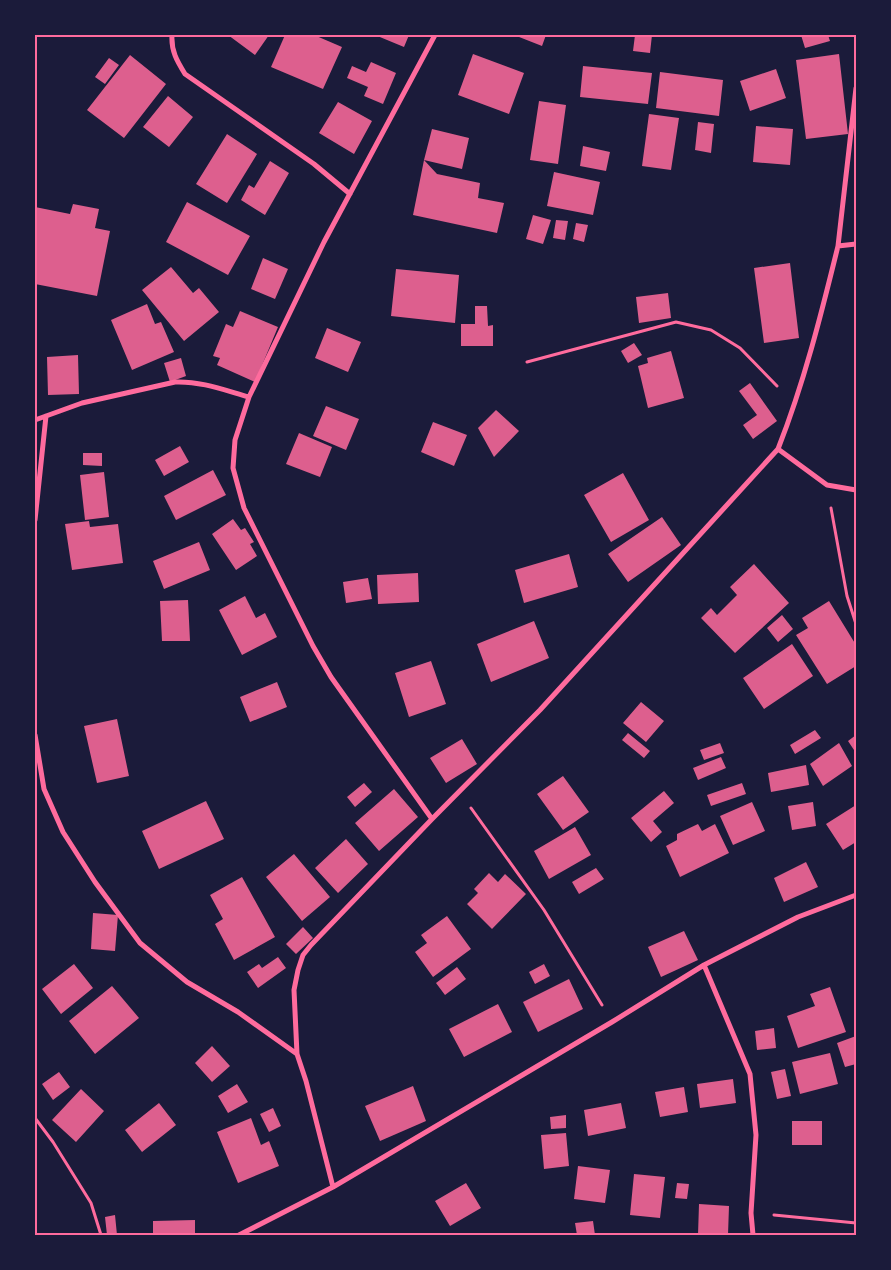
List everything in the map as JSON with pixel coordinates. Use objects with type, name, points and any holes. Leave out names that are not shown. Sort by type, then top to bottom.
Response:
[{"type":"street","points":[[172,35],[175,58],[185,74],[314,164],[350,194]]},
{"type":"street","points":[[432,819],[332,677],[313,646],[244,508],[234,468],[235,440],[249,397],[324,242],[435,35]]},
{"type":"street","points":[[333,1187],[297,1054],[294,990],[303,955],[310,945],[540,710],[778,449],[795,405],[814,342],[838,246],[856,88]]},
{"type":"street","points":[[838,246],[856,244]]},
{"type":"street","points":[[35,420],[82,403],[175,382],[190,381],[249,397]]},
{"type":"street","points":[[35,520],[46,416]]},
{"type":"street","points":[[778,449],[827,485],[856,490]]},
{"type":"street","points":[[35,735],[44,789],[63,832],[95,882],[140,943],[187,982],[238,1012],[297,1054]]},
{"type":"street","points":[[239,1235],[333,1187],[612,1022],[704,965],[798,917],[856,895]]},
{"type":"street","points":[[704,965],[750,1074],[756,1135],[751,1213],[753,1235]]},
{"type":"path","points":[[527,362],[676,322],[711,330],[740,348],[795,405]]},
{"type":"path","points":[[827,485],[847,596],[856,624]]},
{"type":"path","points":[[459,791],[544,910],[612,1022]]},
{"type":"path","points":[[35,1118],[53,1142],[91,1203],[100,1235]]},
{"type":"path","points":[[751,1213],[856,1223]]},
{"type":"building","points":[[228,35],[269,35],[255,55]]},
{"type":"building","points":[[285,35],[314,35],[342,47],[323,89],[271,67]]},
{"type":"building","points":[[375,35],[409,35],[404,47]]},
{"type":"building","points":[[514,35],[546,35],[542,46]]},
{"type":"building","points":[[635,35],[652,35],[650,53],[633,51]]},
{"type":"building","points":[[801,35],[828,35],[830,41],[805,48]]},
{"type":"building","points":[[473,54],[524,73],[509,114],[458,95]]},
{"type":"building","points":[[839,54],[848,134],[806,139],[796,60]]},
{"type":"building","points":[[130,55],[166,84],[124,138],[87,110]]},
{"type":"building","points":[[109,58],[119,65],[105,84],[95,77]]},
{"type":"building","points":[[371,62],[396,73],[383,104],[364,96],[368,87],[347,78],[352,66],[366,72]]},
{"type":"building","points":[[583,66],[652,73],[648,104],[580,97]]},
{"type":"building","points":[[776,69],[786,98],[750,111],[740,81]]},
{"type":"building","points":[[660,72],[723,80],[719,116],[656,108]]},
{"type":"building","points":[[168,96],[193,117],[169,147],[143,127]]},
{"type":"building","points":[[539,101],[566,105],[558,164],[530,160]]},
{"type":"building","points":[[338,102],[372,121],[354,154],[319,133]]},
{"type":"building","points":[[649,114],[679,118],[671,170],[642,166]]},
{"type":"building","points":[[698,122],[714,124],[711,153],[695,150]]},
{"type":"building","points":[[756,126],[793,129],[790,165],[753,162]]},
{"type":"building","points":[[432,129],[469,138],[462,169],[424,160]]},
{"type":"building","points":[[227,134],[257,154],[227,203],[196,184]]},
{"type":"building","points":[[583,146],[610,152],[606,171],[580,166]]},
{"type":"building","points":[[424,160],[437,174],[480,183],[478,198],[504,203],[497,233],[413,215]]},
{"type":"building","points":[[270,161],[289,173],[265,215],[241,200],[249,185],[254,188]]},
{"type":"building","points":[[554,172],[600,182],[593,215],[547,206]]},
{"type":"building","points":[[187,202],[250,236],[228,275],[166,242]]},
{"type":"building","points":[[73,204],[99,209],[95,228],[110,231],[97,296],[35,284],[35,207],[70,214]]},
{"type":"building","points":[[533,215],[551,220],[543,244],[526,239]]},
{"type":"building","points":[[556,220],[568,221],[565,240],[553,238]]},
{"type":"building","points":[[576,223],[588,225],[584,242],[573,239]]},
{"type":"building","points":[[263,258],[288,269],[275,299],[251,289]]},
{"type":"building","points":[[790,263],[799,338],[764,343],[754,268]]},
{"type":"building","points":[[171,267],[193,293],[199,288],[219,312],[184,341],[142,290]]},
{"type":"building","points":[[396,269],[459,275],[455,323],[391,316]]},
{"type":"building","points":[[668,293],[671,318],[639,323],[636,297]]},
{"type":"building","points":[[147,304],[155,324],[161,322],[174,352],[132,370],[111,320]]},
{"type":"building","points":[[475,306],[487,306],[488,326],[493,325],[493,346],[461,346],[461,324],[475,324]]},
{"type":"building","points":[[240,311],[278,327],[255,382],[217,365],[220,358],[213,356],[226,324],[233,327]]},
{"type":"building","points":[[327,328],[361,342],[348,372],[315,358]]},
{"type":"building","points":[[634,343],[642,355],[628,363],[621,351]]},
{"type":"building","points":[[671,351],[684,398],[648,408],[638,366],[648,363],[647,358]]},
{"type":"building","points":[[78,355],[79,394],[48,395],[47,357]]},
{"type":"building","points":[[181,358],[186,376],[170,382],[164,363]]},
{"type":"building","points":[[750,383],[777,421],[753,439],[743,425],[757,415],[739,391]]},
{"type":"building","points":[[326,406],[359,419],[346,450],[313,436]]},
{"type":"building","points":[[496,410],[519,431],[494,457],[478,428]]},
{"type":"building","points":[[433,422],[467,435],[454,466],[421,452]]},
{"type":"building","points":[[299,433],[332,447],[320,477],[286,464]]},
{"type":"building","points":[[180,446],[189,462],[164,476],[155,460]]},
{"type":"building","points":[[83,453],[102,453],[102,466],[83,465]]},
{"type":"building","points":[[213,470],[226,495],[176,520],[164,496]]},
{"type":"building","points":[[104,472],[109,517],[85,520],[80,475]]},
{"type":"building","points":[[623,473],[649,520],[611,542],[584,495]]},
{"type":"building","points":[[662,517],[681,545],[628,582],[608,554]]},
{"type":"building","points":[[233,519],[241,530],[245,528],[254,542],[250,544],[257,556],[236,570],[212,534]]},
{"type":"building","points":[[89,521],[90,527],[118,524],[123,563],[72,570],[65,524]]},
{"type":"building","points":[[199,542],[210,570],[164,589],[153,561]]},
{"type":"building","points":[[569,554],[578,587],[524,603],[515,570]]},
{"type":"building","points":[[754,564],[789,603],[735,653],[701,618],[711,608],[717,615],[737,595],[730,587]]},
{"type":"building","points":[[418,573],[419,602],[378,604],[377,575]]},
{"type":"building","points":[[368,578],[372,599],[346,603],[343,582]]},
{"type":"building","points":[[245,596],[256,618],[265,613],[277,637],[242,655],[219,610]]},
{"type":"building","points":[[188,600],[190,641],[162,641],[160,601]]},
{"type":"building","points":[[829,601],[856,645],[856,666],[827,684],[796,635],[808,628],[802,618]]},
{"type":"building","points":[[782,615],[793,629],[778,642],[767,628]]},
{"type":"building","points":[[534,621],[549,658],[491,682],[477,644]]},
{"type":"building","points":[[792,644],[813,676],[764,709],[743,678]]},
{"type":"building","points":[[431,661],[446,704],[409,717],[395,673]]},
{"type":"building","points":[[277,682],[287,707],[250,722],[240,697]]},
{"type":"building","points":[[641,702],[664,721],[646,742],[623,723]]},
{"type":"building","points":[[117,719],[129,776],[97,783],[84,726]]},
{"type":"building","points":[[815,730],[821,738],[795,754],[790,745]]},
{"type":"building","points":[[628,733],[650,751],[644,758],[622,740]]},
{"type":"building","points":[[856,735],[856,753],[848,741]]},
{"type":"building","points":[[462,739],[477,764],[446,783],[430,758]]},
{"type":"building","points":[[720,743],[724,753],[704,760],[700,750]]},
{"type":"building","points":[[839,743],[852,766],[823,786],[810,764]]},
{"type":"building","points":[[721,757],[726,768],[698,780],[693,768]]},
{"type":"building","points":[[806,765],[809,785],[771,792],[768,773]]},
{"type":"building","points":[[563,776],[589,812],[563,830],[537,794]]},
{"type":"building","points":[[364,783],[372,792],[355,807],[347,797]]},
{"type":"building","points":[[742,783],[746,794],[711,806],[707,795]]},
{"type":"building","points":[[394,789],[418,817],[379,851],[355,823]]},
{"type":"building","points":[[664,791],[674,803],[653,821],[662,832],[651,842],[631,818]]},
{"type":"building","points":[[206,801],[224,839],[159,869],[142,831]]},
{"type":"building","points":[[752,802],[765,831],[733,845],[720,816]]},
{"type":"building","points":[[813,802],[816,826],[792,830],[788,806]]},
{"type":"building","points":[[856,805],[856,842],[843,850],[826,824]]},
{"type":"building","points":[[698,824],[702,831],[715,824],[729,853],[680,877],[666,846],[677,840],[677,834]]},
{"type":"building","points":[[575,827],[591,855],[549,879],[534,851]]},
{"type":"building","points":[[346,839],[368,864],[338,893],[315,868]]},
{"type":"building","points":[[294,854],[330,897],[302,921],[266,877]]},
{"type":"building","points":[[806,862],[818,887],[784,902],[774,878]]},
{"type":"building","points":[[596,868],[604,879],[579,894],[572,882]]},
{"type":"building","points":[[489,873],[498,882],[505,874],[526,894],[492,929],[467,904],[478,893],[474,889]]},
{"type":"building","points":[[242,877],[275,937],[234,960],[215,924],[223,919],[210,895]]},
{"type":"building","points":[[93,913],[118,915],[115,951],[91,949]]},
{"type":"building","points":[[447,916],[471,949],[433,977],[415,952],[427,943],[421,935]]},
{"type":"building","points":[[303,927],[313,938],[296,954],[286,944]]},
{"type":"building","points":[[684,931],[698,960],[661,977],[648,947]]},
{"type":"building","points":[[278,957],[286,968],[258,988],[247,972],[259,964],[262,968]]},
{"type":"building","points":[[74,964],[93,988],[61,1014],[42,989]]},
{"type":"building","points":[[544,964],[550,976],[535,984],[529,972]]},
{"type":"building","points":[[457,967],[466,979],[445,995],[436,983]]},
{"type":"building","points":[[569,979],[583,1009],[538,1032],[523,1002]]},
{"type":"building","points":[[112,986],[139,1018],[95,1054],[69,1021]]},
{"type":"building","points":[[830,987],[846,1032],[798,1048],[787,1016],[815,1006],[810,994]]},
{"type":"building","points":[[498,1004],[512,1032],[464,1057],[449,1029]]},
{"type":"building","points":[[774,1028],[776,1048],[757,1050],[755,1031]]},
{"type":"building","points":[[856,1036],[856,1064],[845,1067],[837,1043]]},
{"type":"building","points":[[212,1046],[230,1066],[212,1082],[195,1063]]},
{"type":"building","points":[[830,1053],[838,1084],[800,1094],[792,1062]]},
{"type":"building","points":[[785,1069],[791,1096],[777,1099],[771,1072]]},
{"type":"building","points":[[59,1072],[70,1087],[53,1100],[42,1084]]},
{"type":"building","points":[[733,1079],[736,1103],[700,1108],[697,1084]]},
{"type":"building","points":[[237,1084],[248,1102],[228,1113],[218,1096]]},
{"type":"building","points":[[413,1086],[426,1121],[380,1141],[365,1106]]},
{"type":"building","points":[[684,1087],[688,1112],[660,1117],[655,1092]]},
{"type":"building","points":[[81,1089],[104,1111],[76,1142],[52,1120]]},
{"type":"building","points":[[159,1103],[176,1125],[142,1152],[125,1130]]},
{"type":"building","points":[[621,1103],[626,1128],[588,1136],[584,1110]]},
{"type":"building","points":[[273,1108],[281,1126],[269,1132],[260,1114]]},
{"type":"building","points":[[566,1115],[566,1128],[551,1129],[550,1117]]},
{"type":"building","points":[[251,1118],[261,1145],[269,1141],[279,1166],[238,1183],[217,1132]]},
{"type":"building","points":[[792,1121],[822,1121],[822,1145],[792,1145]]},
{"type":"building","points":[[566,1133],[569,1166],[544,1169],[541,1135]]},
{"type":"building","points":[[578,1166],[610,1170],[605,1203],[574,1199]]},
{"type":"building","points":[[634,1174],[665,1177],[660,1218],[630,1215]]},
{"type":"building","points":[[466,1183],[481,1208],[450,1226],[435,1201]]},
{"type":"building","points":[[677,1183],[689,1184],[687,1199],[675,1198]]},
{"type":"building","points":[[699,1204],[729,1206],[728,1235],[698,1235]]},
{"type":"building","points":[[115,1215],[117,1235],[107,1235],[105,1217]]},
{"type":"building","points":[[195,1220],[195,1235],[153,1235],[153,1221]]},
{"type":"building","points":[[593,1221],[595,1235],[577,1235],[575,1223]]}]
